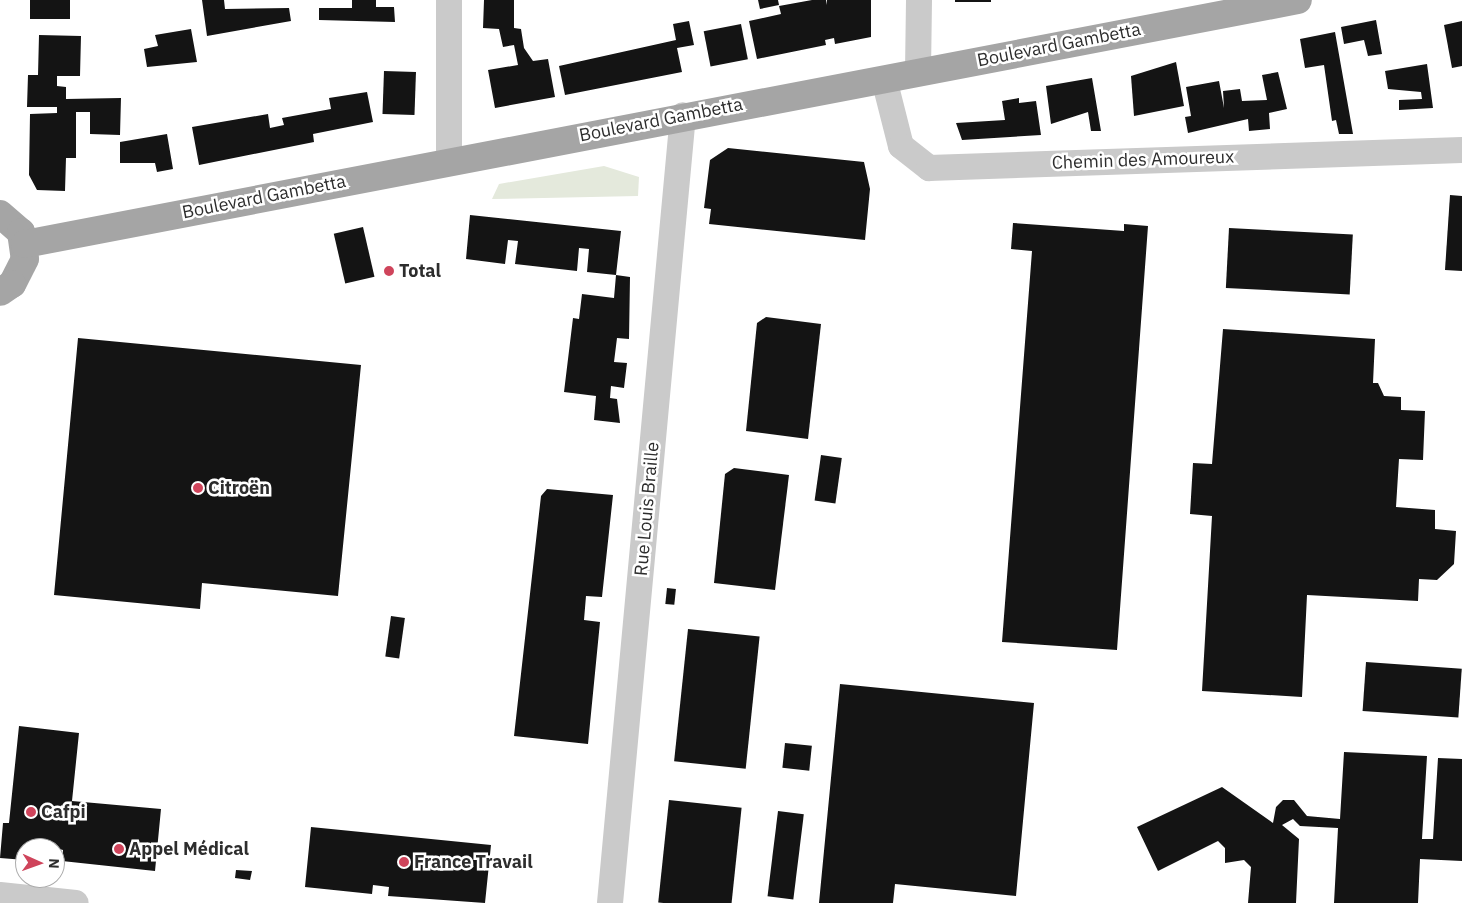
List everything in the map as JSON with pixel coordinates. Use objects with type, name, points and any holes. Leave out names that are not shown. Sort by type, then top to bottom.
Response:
[{"type":"main road","name":"Boulevard Gambetta","points":[[25,244],[683,115],[884,79],[1298,0]]},
{"type":"main road","points":[[0,214],[13,222],[25,244],[21,272],[0,292]]},
{"type":"street","points":[[449,0],[449,161]]},
{"type":"street","points":[[918,72],[919,0]]},
{"type":"street","name":"Chemin des Amoureux","points":[[884,79],[901,146],[929,168],[1462,150]]},
{"type":"street","name":"Rue Louis Braille","points":[[610,903],[683,115]]},
{"type":"street","points":[[0,895],[76,903]]},
{"type":"shaded area","points":[[604,166],[639,177],[638,196],[492,199],[499,184]]},
{"type":"building","points":[[30,0],[70,0],[70,19],[30,19]]},
{"type":"building","points":[[202,0],[224,0],[225,9],[289,8],[291,21],[207,36]]},
{"type":"building","points":[[352,0],[376,0],[376,7],[394,7],[395,22],[319,20],[319,8],[352,8]]},
{"type":"building","points":[[484,0],[514,0],[514,28],[521,29],[524,48],[533,61],[548,59],[555,97],[495,108],[488,70],[518,65],[514,45],[503,47],[499,29],[483,28]]},
{"type":"building","points":[[758,0],[778,0],[779,5],[760,9]]},
{"type":"building","points":[[812,0],[826,0],[827,5],[827,0],[871,0],[871,37],[835,44],[834,38],[825,40],[826,45],[757,59],[749,21],[781,14],[779,6]]},
{"type":"building","points":[[955,0],[991,0],[991,2],[955,2]]},
{"type":"building","points":[[1376,20],[1382,54],[1368,56],[1364,40],[1344,44],[1341,27]]},
{"type":"building","points":[[689,21],[694,45],[677,48],[682,72],[565,95],[559,66],[676,40],[673,24]]},
{"type":"building","points":[[1462,21],[1462,66],[1452,68],[1444,25]]},
{"type":"building","points":[[741,24],[748,59],[711,67],[704,31]]},
{"type":"building","points":[[191,29],[197,62],[147,67],[144,49],[158,46],[155,35]]},
{"type":"building","points":[[1335,32],[1353,134],[1339,134],[1336,120],[1332,121],[1324,65],[1305,68],[1300,39]]},
{"type":"building","points":[[39,35],[81,36],[80,76],[57,76],[57,86],[66,87],[66,99],[121,98],[120,135],[90,134],[90,112],[76,112],[76,158],[66,158],[65,191],[37,190],[29,175],[30,114],[57,113],[57,107],[27,107],[28,75],[38,75]]},
{"type":"building","points":[[1176,62],[1184,106],[1134,116],[1131,76]]},
{"type":"building","points":[[1427,64],[1433,108],[1399,110],[1399,100],[1422,99],[1421,92],[1388,89],[1385,71]]},
{"type":"building","points":[[384,71],[416,72],[414,115],[382,114]]},
{"type":"building","points":[[1278,72],[1287,109],[1269,113],[1270,129],[1249,131],[1248,119],[1188,133],[1185,117],[1191,116],[1186,87],[1219,81],[1224,108],[1223,91],[1240,89],[1242,101],[1267,100],[1262,75]]},
{"type":"building","points":[[1092,78],[1101,131],[1091,131],[1088,112],[1051,124],[1046,86]]},
{"type":"building","points":[[367,92],[373,122],[313,134],[314,142],[199,165],[192,127],[268,114],[270,128],[284,125],[282,118],[331,109],[329,98]]},
{"type":"building","points":[[1019,98],[1019,103],[1036,101],[1041,135],[962,140],[956,123],[1005,120],[1002,101]]},
{"type":"building","points":[[167,134],[173,169],[157,172],[155,163],[120,163],[120,142]]},
{"type":"building","points":[[728,148],[864,162],[870,189],[865,240],[709,224],[711,209],[704,208],[710,160]]},
{"type":"building","points":[[1450,195],[1462,196],[1462,271],[1445,270]]},
{"type":"building","points":[[470,215],[621,231],[616,275],[587,272],[589,249],[579,248],[577,271],[515,264],[518,241],[508,240],[505,264],[466,259]]},
{"type":"building","points":[[1013,223],[1124,231],[1124,224],[1148,226],[1117,650],[1002,642],[1032,251],[1011,249]]},
{"type":"building","points":[[363,227],[374,277],[345,283],[334,234]]},
{"type":"building","points":[[1229,228],[1353,234],[1350,294],[1226,288]]},
{"type":"building","points":[[616,275],[630,277],[629,339],[617,338],[614,362],[627,363],[624,388],[611,386],[610,398],[617,399],[620,423],[594,420],[596,396],[564,392],[573,318],[579,319],[582,294],[614,298]]},
{"type":"building","points":[[766,317],[821,324],[808,439],[746,431],[757,323]]},
{"type":"building","points":[[1223,329],[1375,339],[1373,383],[1378,383],[1384,396],[1401,397],[1401,410],[1425,411],[1423,460],[1399,459],[1396,507],[1435,510],[1435,529],[1456,531],[1454,564],[1437,580],[1419,579],[1418,601],[1307,595],[1302,697],[1202,691],[1212,516],[1190,514],[1193,463],[1212,464]]},
{"type":"building","points":[[78,338],[361,365],[338,596],[202,583],[200,609],[54,595]]},
{"type":"building","points":[[821,455],[842,458],[835,503],[815,501]]},
{"type":"building","points":[[734,468],[789,475],[775,590],[714,583],[725,474]]},
{"type":"building","points":[[547,489],[613,495],[602,597],[586,596],[584,620],[600,622],[588,744],[514,736],[541,496]]},
{"type":"building","points":[[667,588],[676,589],[674,605],[665,604]]},
{"type":"building","points":[[391,616],[405,618],[399,659],[385,657]]},
{"type":"building","points":[[688,629],[760,637],[746,769],[674,761]]},
{"type":"building","points":[[1366,662],[1462,669],[1458,718],[1363,711]]},
{"type":"building","points":[[840,684],[1034,703],[1016,896],[895,884],[893,903],[819,903]]},
{"type":"building","points":[[19,726],[79,733],[72,801],[161,809],[155,871],[65,861],[65,838],[15,838],[15,859],[0,858],[3,823],[9,823]]},
{"type":"building","points":[[785,743],[812,746],[809,771],[782,768]]},
{"type":"building","points":[[1344,752],[1427,756],[1422,839],[1433,839],[1438,758],[1462,759],[1462,861],[1420,859],[1418,903],[1334,903],[1338,828],[1300,826],[1293,819],[1282,825],[1299,839],[1296,903],[1248,903],[1251,867],[1244,860],[1225,863],[1225,848],[1218,841],[1158,871],[1137,827],[1222,787],[1273,823],[1276,807],[1283,800],[1294,800],[1307,816],[1340,819]]},
{"type":"building","points":[[669,800],[742,808],[732,903],[658,902]]},
{"type":"building","points":[[778,811],[804,814],[793,900],[768,896]]},
{"type":"building","name":"France Travail","points":[[311,827],[491,845],[485,903],[388,896],[389,887],[373,885],[372,894],[305,887]]},
{"type":"building","points":[[236,870],[252,871],[250,880],[235,878]]},
{"type":"place","name":"Total","points":[[389,271]]},
{"type":"place","name":"Citroën","points":[[198,488]]},
{"type":"place","name":"Cafpi","points":[[31,812]]},
{"type":"place","name":"Appel Médical","points":[[119,849]]},
{"type":"place","name":"France Travail","points":[[404,862]]}]
